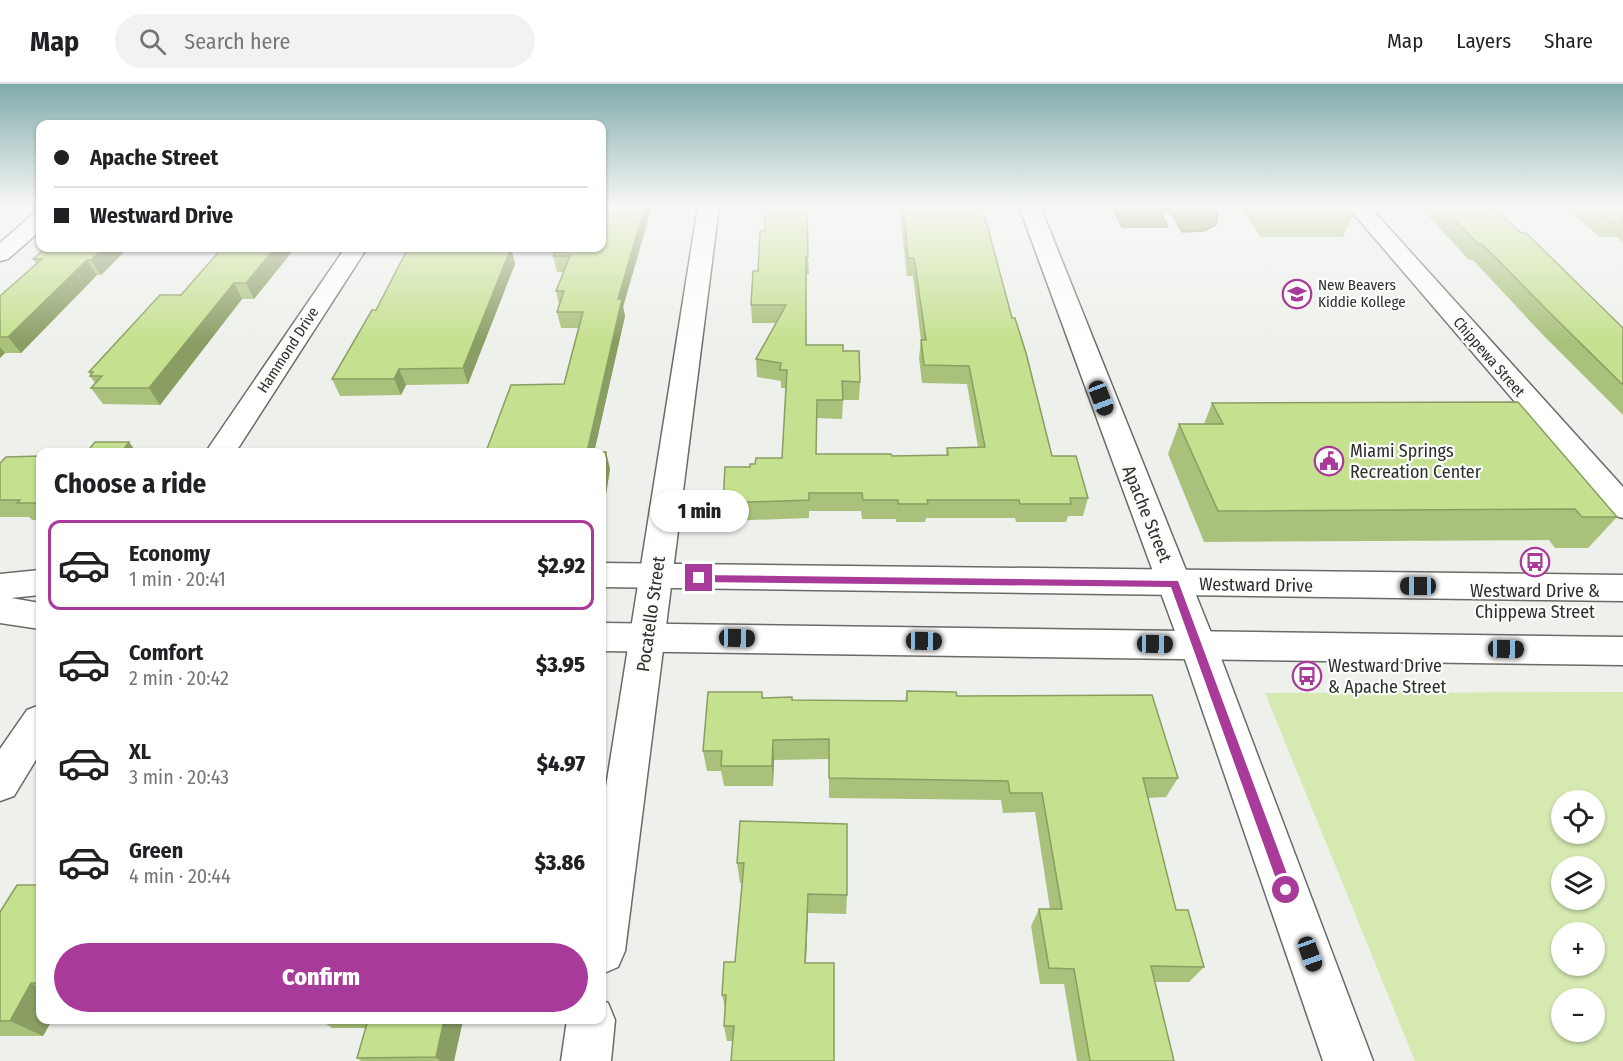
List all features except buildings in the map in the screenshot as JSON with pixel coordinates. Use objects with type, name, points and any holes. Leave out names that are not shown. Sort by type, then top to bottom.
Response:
[{"type":"street","name":"Hammond Drive","points":[[223,448],[353,252]]},
{"type":"street","name":"Pocatello Street","points":[[606,923],[703,252]]},
{"type":"street","name":"Apache Street","points":[[1047,252],[1198,645],[1348,1061]]},
{"type":"street","name":"Chippewa Street","points":[[1397,252],[1623,507]]},
{"type":"street","name":"Westward Drive","points":[[606,575],[656,578],[1623,588]]},
{"type":"street","points":[[0,587],[36,583]]},
{"type":"street","points":[[0,610],[36,615]]},
{"type":"street","points":[[606,637],[1623,651]]},
{"type":"street","points":[[0,783],[36,727]]},
{"type":"street","points":[[585,1061],[590,1024]]},
{"type":"shaded area","points":[[1623,692],[1623,1061],[1415,1061],[1265,693]]},
{"type":"place","name":"New Beavers Kiddie Kollege","points":[[1297,294]]},
{"type":"place","name":"Miami Springs Recreation Center","points":[[1329,461]]},
{"type":"place","name":"Westward Drive & Chippewa Street","points":[[1535,562]]},
{"type":"place","name":"Westward Drive & Apache Street","points":[[1307,676]]},
{"type":"route","points":[[699,578],[1175,584],[1286,890]]}]
